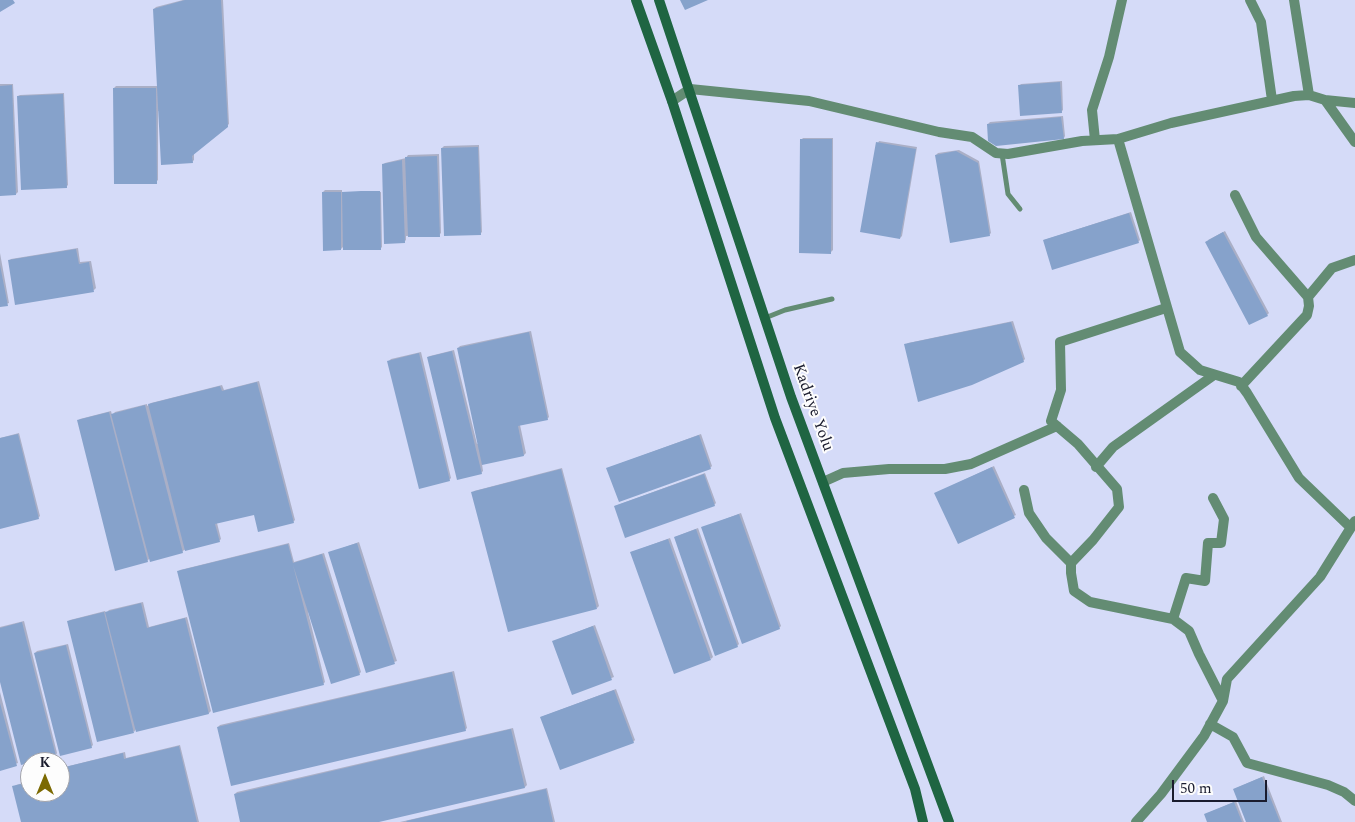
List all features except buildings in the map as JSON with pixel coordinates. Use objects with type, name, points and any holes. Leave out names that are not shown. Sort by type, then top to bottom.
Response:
[{"type":"main road","points":[[636,0],[672,101],[775,418],[915,789],[923,822]]},
{"type":"main road","name":"Kadriye Yolu","points":[[659,0],[791,397],[949,822]]},
{"type":"street","points":[[1095,140],[1092,110],[1109,57],[1122,0]]},
{"type":"street","points":[[1250,0],[1261,22],[1272,100]]},
{"type":"street","points":[[1294,0],[1309,95]]},
{"type":"street","points":[[672,101],[690,89],[809,101],[939,132],[972,137],[996,153],[1002,154],[1095,140],[1118,139],[1171,123],[1294,96],[1309,95],[1325,100],[1355,102]]},
{"type":"street","points":[[1325,100],[1355,142]]},
{"type":"street","points":[[1118,139],[1180,352],[1200,370],[1239,382],[1299,478],[1352,524],[1320,576],[1227,679],[1223,701],[1204,736],[1161,794],[1136,822]]},
{"type":"street","points":[[1235,195],[1256,237],[1308,297],[1309,306],[1308,315],[1241,386]]},
{"type":"street","points":[[1308,297],[1332,268],[1355,260]]},
{"type":"street","points":[[1166,308],[1060,342],[1061,390],[1050,421],[1078,444],[1116,489],[1119,507],[1093,540],[1071,563],[1071,573],[1074,591],[1090,602],[1173,619],[1190,631],[1199,654],[1223,701]]},
{"type":"street","points":[[1096,467],[1113,447],[1214,375]]},
{"type":"street","points":[[823,482],[843,473],[889,469],[945,469],[971,464],[1057,426]]},
{"type":"street","points":[[1024,490],[1028,514],[1046,538],[1071,563]]},
{"type":"street","points":[[1173,619],[1186,578],[1205,580],[1208,543],[1221,543],[1224,519],[1213,498]]},
{"type":"street","points":[[1210,724],[1233,737],[1247,764],[1328,784],[1344,792],[1355,801]]},
{"type":"lane","points":[[1002,154],[1008,194],[1020,209]]},
{"type":"lane","points":[[765,318],[785,310],[832,298]]}]
